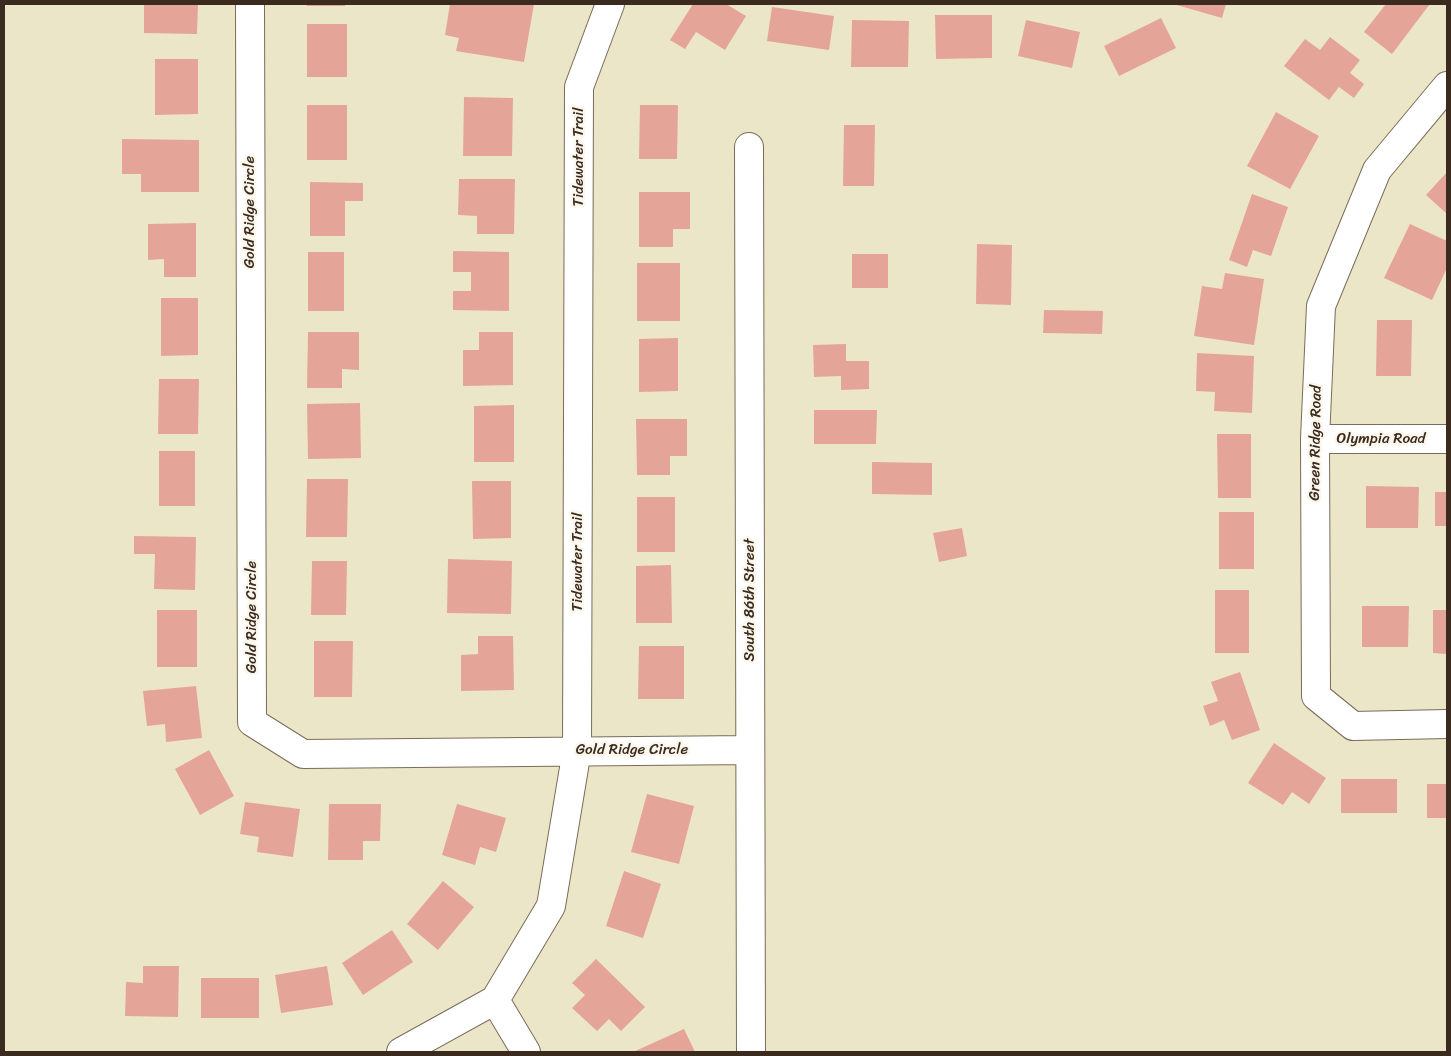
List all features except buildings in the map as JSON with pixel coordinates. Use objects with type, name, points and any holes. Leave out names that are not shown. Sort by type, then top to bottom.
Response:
[{"type":"street","name":"Gold Ridge Circle","points":[[250,4],[252,722],[303,754],[577,750],[750,750]]},
{"type":"street","name":"Tidewater Trail","points":[[495,1000],[551,906],[577,750],[579,87],[610,4]]},
{"type":"street","name":"Green Ridge Road","points":[[1447,86],[1377,170],[1321,306],[1315,439],[1316,696],[1354,726],[1447,724]]},
{"type":"street","name":"South 86th Street","points":[[749,147],[751,1052]]},
{"type":"street","name":"Olympia Road","points":[[1315,439],[1447,439]]},
{"type":"street","points":[[401,1052],[495,1000],[526,1052]]}]
